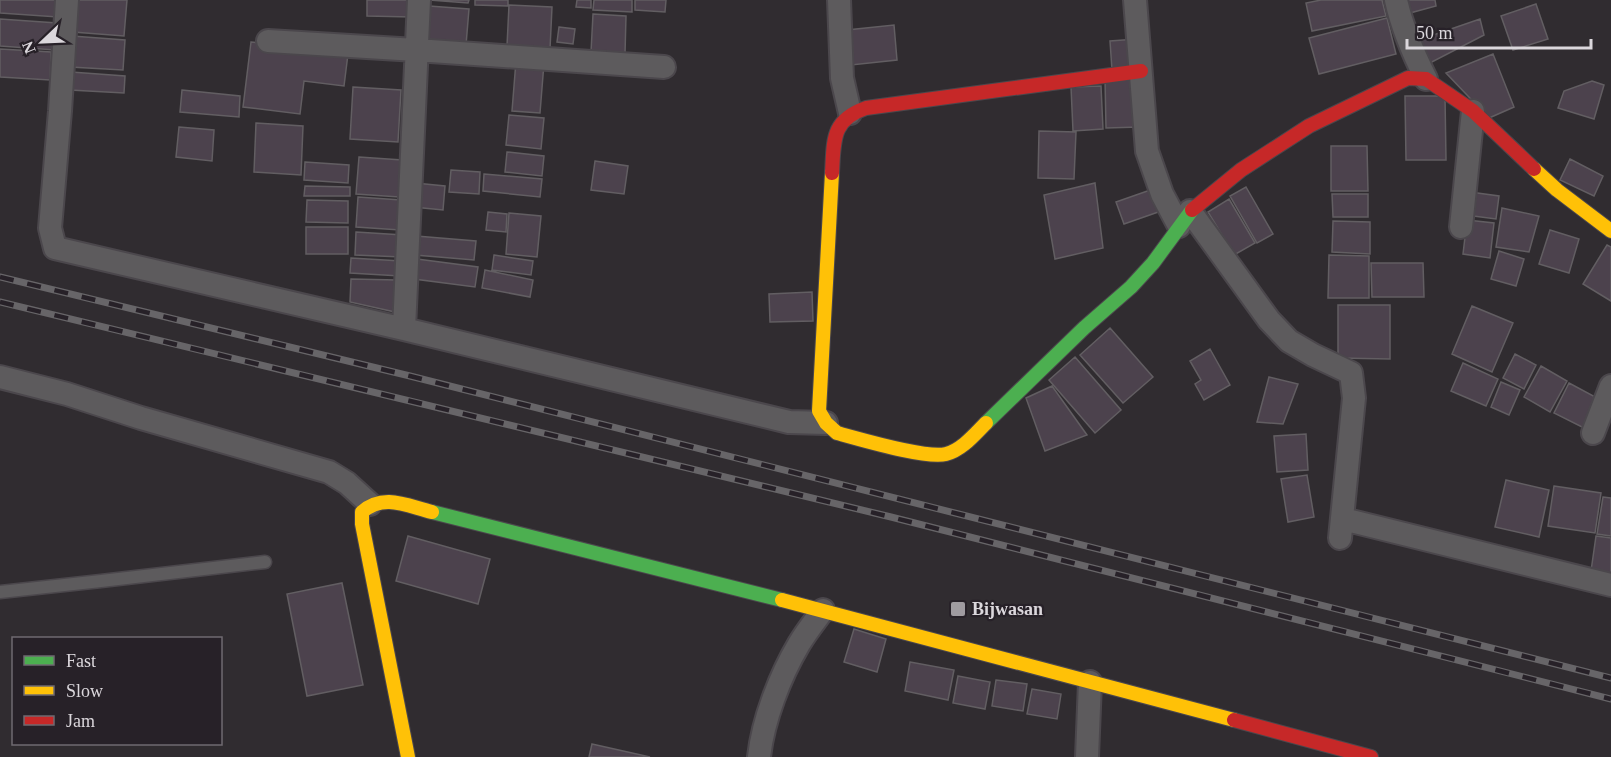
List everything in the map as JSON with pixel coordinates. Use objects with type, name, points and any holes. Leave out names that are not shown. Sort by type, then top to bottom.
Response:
[{"type":"street","points":[[67,0],[50,228],[55,248],[789,422],[826,423]]},
{"type":"street","points":[[404,329],[419,0]]},
{"type":"street","points":[[839,0],[842,78],[850,113]]},
{"type":"street","points":[[1135,0],[1147,151],[1162,194],[1275,327],[1289,340],[1313,355],[1351,373],[1354,398],[1341,528],[1611,585]]},
{"type":"street","points":[[1396,0],[1410,46],[1426,79],[1473,111],[1557,190],[1611,231]]},
{"type":"street","points":[[268,41],[664,67]]},
{"type":"street","points":[[1141,71],[866,108],[850,113],[840,122],[834,137],[819,411],[826,423],[837,433],[927,455],[946,454],[963,446],[1084,328],[1131,288],[1153,263],[1184,218],[1241,170],[1309,126],[1407,78],[1426,79]]},
{"type":"street","points":[[1461,227],[1473,111]]},
{"type":"street","points":[[0,376],[329,472],[347,483],[370,504]]},
{"type":"street","points":[[1593,433],[1611,386]]},
{"type":"street","points":[[408,757],[362,524],[362,512],[370,504],[381,501],[397,503],[824,610],[1371,757]]},
{"type":"street","points":[[759,757],[766,722],[786,670],[799,643],[824,610]]},
{"type":"street","points":[[1087,757],[1090,682]]},
{"type":"lane","points":[[0,592],[265,562]]},
{"type":"building","points":[[0,0],[60,0],[58,17],[0,13]]},
{"type":"building","points":[[75,0],[127,0],[124,36],[73,32]]},
{"type":"building","points":[[367,0],[412,0],[412,17],[367,16]]},
{"type":"building","points":[[429,0],[469,0],[468,3]]},
{"type":"building","points":[[475,0],[508,0],[508,6],[475,5]]},
{"type":"building","points":[[577,0],[591,0],[591,8],[576,7]]},
{"type":"building","points":[[594,0],[632,0],[632,12],[593,10]]},
{"type":"building","points":[[635,0],[666,0],[665,12],[635,10]]},
{"type":"building","points":[[1321,0],[1382,0],[1386,16],[1312,31],[1306,3]]},
{"type":"building","points":[[1407,0],[1435,0],[1436,6],[1410,13]]},
{"type":"building","points":[[1536,4],[1548,39],[1513,50],[1501,16]]},
{"type":"building","points":[[509,5],[552,7],[550,49],[507,46]]},
{"type":"building","points":[[429,6],[469,9],[466,45],[425,41]]},
{"type":"building","points":[[593,14],[626,16],[625,54],[591,52]]},
{"type":"building","points":[[1387,18],[1396,54],[1319,74],[1309,38]]},
{"type":"building","points":[[0,19],[57,23],[55,50],[0,46]]},
{"type":"building","points":[[1480,19],[1484,35],[1428,64],[1416,41]]},
{"type":"building","points":[[894,25],[897,60],[851,65],[847,30]]},
{"type":"building","points":[[559,27],[575,29],[573,44],[557,42]]},
{"type":"building","points":[[72,36],[125,40],[123,70],[70,67]]},
{"type":"building","points":[[1137,39],[1139,68],[1112,70],[1110,41]]},
{"type":"building","points":[[251,42],[348,54],[344,86],[304,81],[300,114],[243,107]]},
{"type":"building","points":[[0,49],[51,52],[50,80],[0,77]]},
{"type":"building","points":[[1493,54],[1514,107],[1489,118],[1446,73]]},
{"type":"building","points":[[516,61],[544,63],[540,113],[512,111]]},
{"type":"building","points":[[71,72],[125,76],[124,93],[70,90]]},
{"type":"building","points":[[1137,78],[1139,127],[1106,128],[1105,79]]},
{"type":"building","points":[[1592,81],[1604,85],[1594,119],[1558,108],[1564,91]]},
{"type":"building","points":[[1101,86],[1103,129],[1073,131],[1071,87]]},
{"type":"building","points":[[353,87],[401,90],[398,142],[350,139]]},
{"type":"building","points":[[182,90],[240,96],[239,117],[180,112]]},
{"type":"building","points":[[1405,96],[1445,96],[1446,160],[1406,160]]},
{"type":"building","points":[[509,115],[544,118],[541,149],[506,145]]},
{"type":"building","points":[[256,123],[303,126],[301,175],[254,172]]},
{"type":"building","points":[[179,127],[214,130],[212,161],[176,157]]},
{"type":"building","points":[[1039,131],[1076,132],[1074,179],[1038,178]]},
{"type":"building","points":[[1331,146],[1367,146],[1368,191],[1331,191]]},
{"type":"building","points":[[507,152],[544,156],[542,176],[505,172]]},
{"type":"building","points":[[359,157],[402,160],[399,197],[356,194]]},
{"type":"building","points":[[1570,159],[1603,176],[1594,196],[1560,180]]},
{"type":"building","points":[[595,161],[628,166],[624,194],[591,190]]},
{"type":"building","points":[[305,162],[349,165],[348,183],[304,180]]},
{"type":"building","points":[[451,170],[480,172],[479,194],[449,192]]},
{"type":"building","points":[[484,174],[542,179],[540,197],[483,191]]},
{"type":"building","points":[[415,183],[445,186],[443,210],[413,207]]},
{"type":"building","points":[[1095,183],[1103,248],[1055,259],[1044,195]]},
{"type":"building","points":[[305,186],[350,187],[350,196],[304,196]]},
{"type":"building","points":[[1246,187],[1273,234],[1257,243],[1230,196]]},
{"type":"building","points":[[1156,188],[1164,210],[1124,224],[1116,202]]},
{"type":"building","points":[[1470,192],[1499,196],[1496,219],[1466,215]]},
{"type":"building","points":[[1332,194],[1368,194],[1368,217],[1333,217]]},
{"type":"building","points":[[358,197],[401,200],[400,230],[356,227]]},
{"type":"building","points":[[1229,199],[1255,243],[1234,255],[1208,212]]},
{"type":"building","points":[[307,200],[348,201],[348,223],[306,222]]},
{"type":"building","points":[[1502,208],[1539,216],[1529,252],[1496,247]]},
{"type":"building","points":[[488,212],[507,214],[506,232],[486,230]]},
{"type":"building","points":[[509,213],[541,216],[537,257],[506,254]]},
{"type":"building","points":[[1467,220],[1494,223],[1490,258],[1463,254]]},
{"type":"building","points":[[1333,221],[1370,222],[1370,254],[1332,252]]},
{"type":"building","points":[[306,227],[348,227],[348,254],[306,254]]},
{"type":"building","points":[[1550,230],[1579,239],[1569,273],[1539,264]]},
{"type":"building","points":[[356,232],[403,235],[402,257],[355,255]]},
{"type":"building","points":[[416,236],[476,241],[474,260],[415,255]]},
{"type":"building","points":[[1607,245],[1611,247],[1611,301],[1583,284]]},
{"type":"building","points":[[1499,251],[1524,259],[1516,286],[1491,279]]},
{"type":"building","points":[[494,255],[533,261],[531,275],[492,270]]},
{"type":"building","points":[[1329,255],[1369,256],[1369,298],[1328,298]]},
{"type":"building","points":[[351,258],[401,261],[400,276],[350,273]]},
{"type":"building","points":[[417,259],[478,267],[475,287],[414,279]]},
{"type":"building","points":[[1371,263],[1423,263],[1424,297],[1372,297]]},
{"type":"building","points":[[485,270],[533,280],[530,297],[482,288]]},
{"type":"building","points":[[351,279],[397,280],[395,312],[350,302]]},
{"type":"building","points":[[812,292],[813,321],[770,322],[769,294]]},
{"type":"building","points":[[1338,305],[1390,305],[1390,359],[1338,358]]},
{"type":"building","points":[[1472,306],[1513,323],[1492,372],[1452,354]]},
{"type":"building","points":[[1110,328],[1153,377],[1123,403],[1080,355]]},
{"type":"building","points":[[1210,349],[1230,385],[1204,400],[1195,384],[1201,380],[1190,361]]},
{"type":"building","points":[[1515,354],[1536,365],[1524,389],[1503,378]]},
{"type":"building","points":[[1075,357],[1121,410],[1095,433],[1049,380]]},
{"type":"building","points":[[1463,363],[1498,379],[1486,406],[1451,391]]},
{"type":"building","points":[[1541,366],[1567,381],[1550,412],[1524,397]]},
{"type":"building","points":[[1269,377],[1298,384],[1283,424],[1257,422]]},
{"type":"building","points":[[1501,382],[1520,390],[1509,415],[1491,407]]},
{"type":"building","points":[[1569,383],[1599,399],[1584,428],[1554,413]]},
{"type":"building","points":[[1052,386],[1087,435],[1045,451],[1026,398]]},
{"type":"building","points":[[1306,434],[1308,470],[1277,472],[1274,436]]},
{"type":"building","points":[[1307,475],[1314,517],[1288,522],[1281,479]]},
{"type":"building","points":[[1506,480],[1549,490],[1539,537],[1495,527]]},
{"type":"building","points":[[1554,486],[1601,493],[1595,533],[1548,526]]},
{"type":"building","points":[[1603,497],[1611,498],[1611,536],[1597,534]]},
{"type":"building","points":[[408,536],[490,559],[478,604],[396,581]]},
{"type":"building","points":[[1596,536],[1611,538],[1611,574],[1591,571]]},
{"type":"building","points":[[342,583],[363,685],[307,696],[287,594]]},
{"type":"building","points":[[854,629],[886,639],[877,672],[844,662]]},
{"type":"building","points":[[910,662],[954,670],[948,700],[905,691]]},
{"type":"building","points":[[958,676],[990,682],[985,709],[953,703]]},
{"type":"building","points":[[996,680],[1027,684],[1023,711],[992,706]]},
{"type":"building","points":[[1032,689],[1061,694],[1057,719],[1027,714]]},
{"type":"building","points":[[592,744],[650,757],[589,757]]},
{"type":"railway","points":[[0,277],[410,376],[1611,678]]},
{"type":"railway","points":[[0,302],[891,517],[1611,699]]},
{"type":"traffic: fast","points":[[986,423],[1084,328],[1131,287],[1153,263],[1192,210]]},
{"type":"traffic: fast","points":[[432,512],[782,600]]},
{"type":"traffic: slow","points":[[1534,169],[1557,190],[1611,231]]},
{"type":"traffic: slow","points":[[832,173],[819,411],[826,423],[837,433],[892,448],[936,455],[957,449],[986,423]]},
{"type":"traffic: slow","points":[[408,757],[362,524],[362,512],[370,506],[387,502],[405,504],[432,512]]},
{"type":"traffic: slow","points":[[782,600],[1234,720]]},
{"type":"traffic: jam","points":[[832,173],[834,142],[840,125],[855,113],[866,108],[1141,71]]},
{"type":"traffic: jam","points":[[1192,210],[1241,170],[1309,126],[1408,78],[1426,79],[1473,111],[1534,169]]},
{"type":"traffic: jam","points":[[1234,720],[1371,757]]},
{"type":"place","name":"Bijwasan","points":[[958,609]]}]
